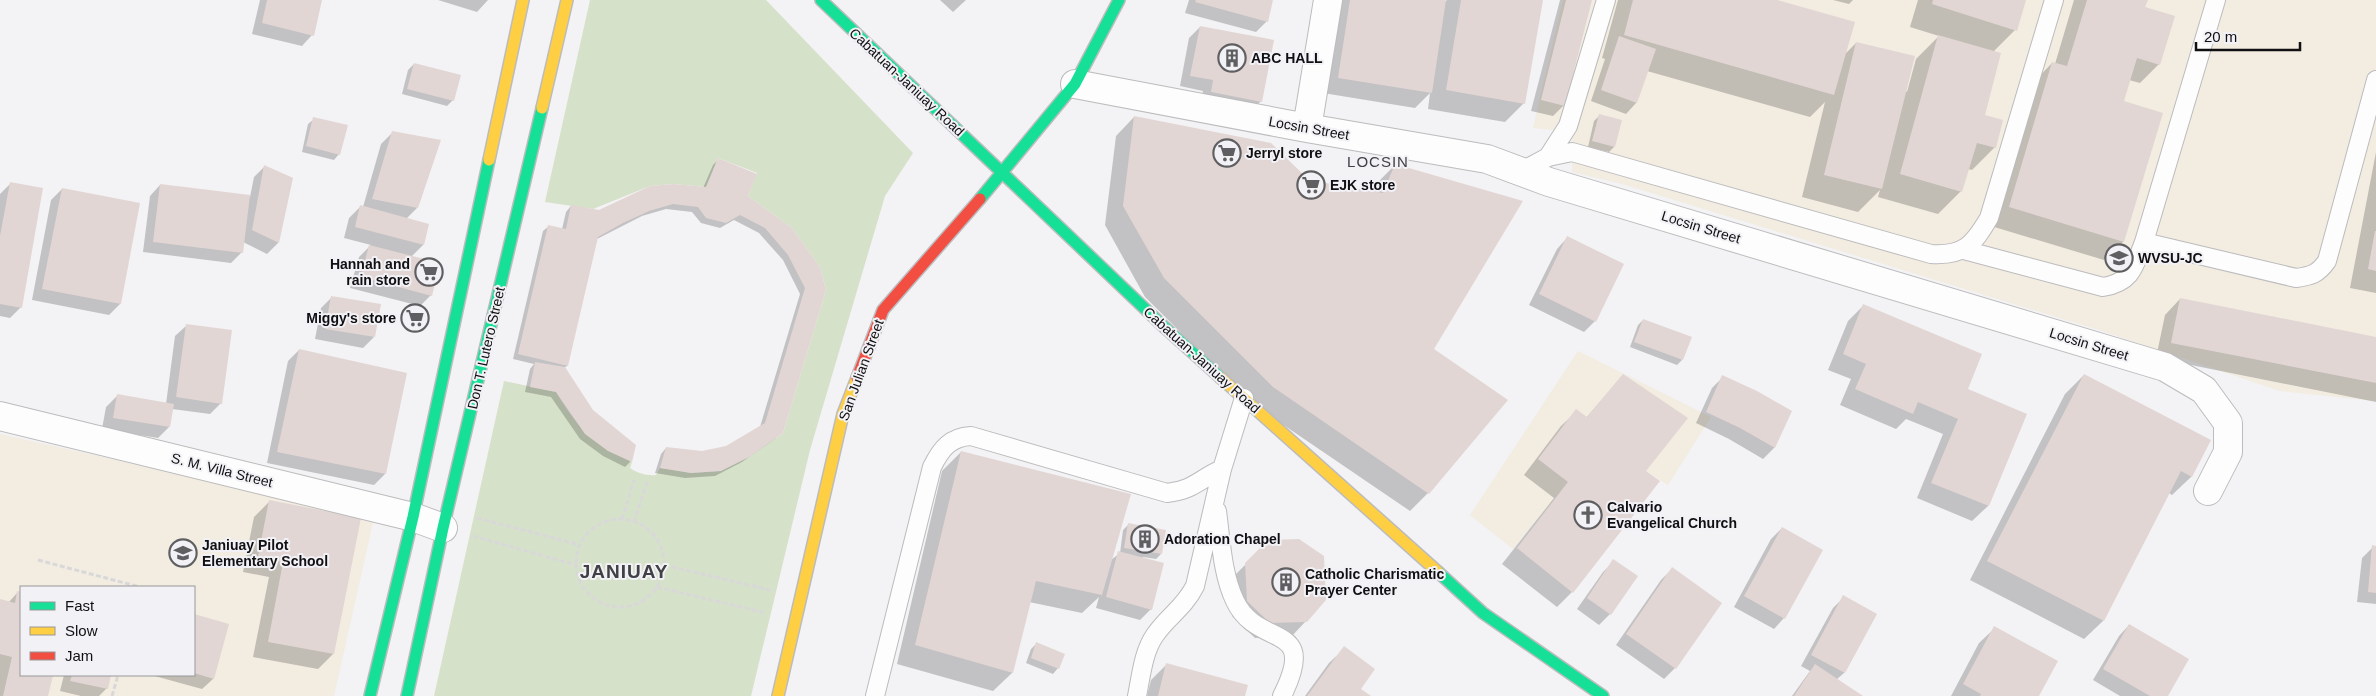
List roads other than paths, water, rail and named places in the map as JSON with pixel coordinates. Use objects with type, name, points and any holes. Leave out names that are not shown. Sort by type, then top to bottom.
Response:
[{"type":"street","points":[[370,696],[413,517],[523,0]]},
{"type":"street","name":"Don T. Lutero Street","points":[[407,696],[446,519],[567,0]]},
{"type":"street","name":"Cabatuan-Janiuay Road","points":[[821,0],[1161,324],[1483,613],[1603,696]]},
{"type":"street","name":"San Julian Street","points":[[778,696],[800,597],[828,489],[843,414],[883,310],[1003,173],[1075,84],[1119,0]]},
{"type":"street","points":[[1307,128],[1328,0]]},
{"type":"street","name":"Locsin Street","points":[[1075,84],[1307,128],[1488,159],[1558,185],[2165,366],[2204,390],[2228,422],[2228,452],[2208,491]]},
{"type":"street","name":"S. M. Villa Street","points":[[0,416],[413,517],[446,519]]},
{"type":"lane","points":[[1548,157],[1568,126],[1606,0]]},
{"type":"lane","points":[[1522,171],[1548,157],[1572,152],[1931,254],[1948,255],[1964,250],[1978,237],[1989,218],[2054,0]]},
{"type":"lane","points":[[1964,250],[2103,287],[2125,280],[2134,268],[2144,242],[2216,0]]},
{"type":"lane","points":[[2144,242],[2296,278],[2320,272],[2326,261],[2376,80]]},
{"type":"lane","points":[[1137,696],[1143,668],[1154,636],[1188,600],[1195,586],[1222,470],[1244,398]]},
{"type":"lane","points":[[875,696],[932,467],[939,453],[948,443],[959,437],[971,436],[1167,493],[1189,489],[1209,475],[1222,470]]},
{"type":"lane","points":[[1216,498],[1227,580],[1235,602],[1243,615],[1253,623],[1287,641],[1295,656],[1292,674],[1282,696]]},
{"type":"place","name":"ABC HALL","points":[[1232,58]]},
{"type":"place","name":"Jerryl store","points":[[1227,153]]},
{"type":"place","name":"EJK store","points":[[1311,185]]},
{"type":"place","name":"WVSU-JC","points":[[2119,258]]},
{"type":"place","name":"Hannah and rain store","points":[[429,272]]},
{"type":"place","name":"Miggy's store","points":[[415,318]]},
{"type":"place","name":"Calvario Evangelical Church","points":[[1588,515]]},
{"type":"place","name":"Adoration Chapel","points":[[1145,539]]},
{"type":"place","name":"Janiuay Pilot Elementary School","points":[[183,553]]},
{"type":"place","name":"Catholic Charismatic Prayer Center","points":[[1286,582]]},
{"type":"district","name":"LOCSIN","points":[[1378,162]]},
{"type":"district","name":"JANIUAY","points":[[624,571]]}]
